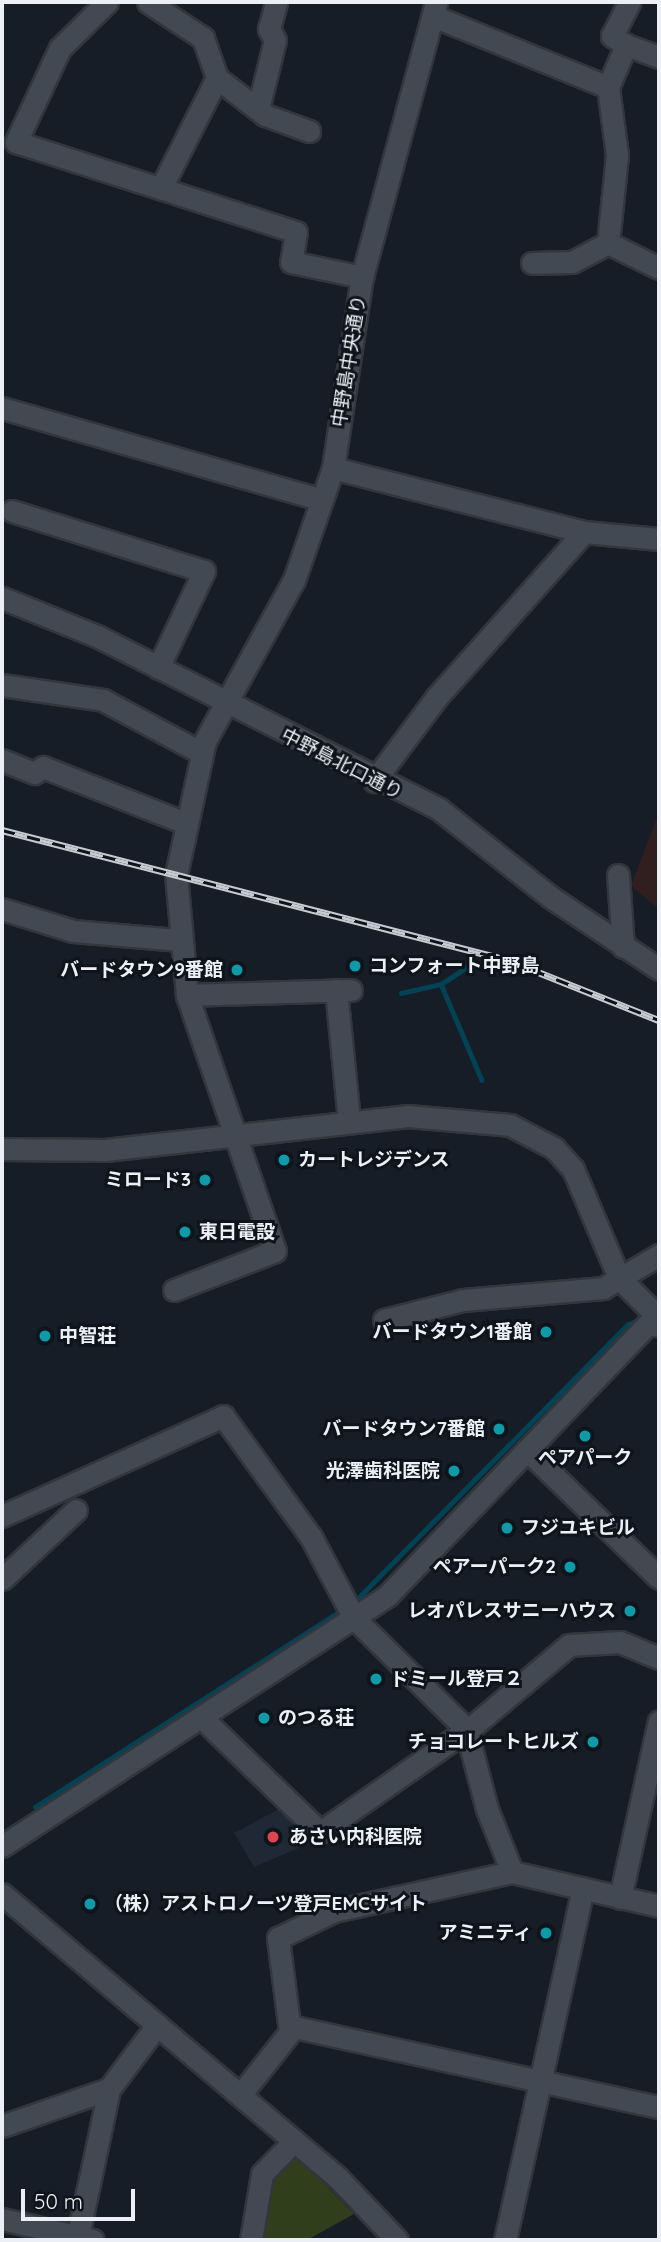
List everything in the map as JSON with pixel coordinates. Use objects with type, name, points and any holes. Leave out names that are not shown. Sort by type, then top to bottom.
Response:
[{"type":"street","points":[[107,2],[60,48],[16,142],[296,232],[291,262],[362,277]]},
{"type":"street","points":[[148,2],[203,38],[217,78],[258,109],[309,131]]},
{"type":"street","points":[[258,109],[275,40],[269,29],[276,2]]},
{"type":"street","points":[[629,2],[612,36],[626,45],[659,57]]},
{"type":"street","points":[[434,9],[608,87]]},
{"type":"street","name":"中野島中央通り","points":[[174,1290],[275,1251],[230,1134],[187,995],[177,940],[174,897],[185,822],[200,752],[294,580],[333,468],[362,277],[434,9]]},
{"type":"street","points":[[608,243],[617,155],[608,87],[626,45]]},
{"type":"street","points":[[161,188],[217,78]]},
{"type":"street","points":[[532,262],[572,262],[608,243]]},
{"type":"street","points":[[608,243],[659,268]]},
{"type":"street","points":[[2,408],[322,500]]},
{"type":"street","points":[[333,468],[584,532],[659,539]]},
{"type":"street","points":[[12,511],[204,571],[158,668]]},
{"type":"street","points":[[373,781],[436,698],[584,532]]},
{"type":"street","name":"中野島北口通り","points":[[2,598],[41,609],[373,781],[439,809],[623,947],[659,969]]},
{"type":"street","points":[[2,685],[103,700],[200,752]]},
{"type":"street","points":[[2,760],[34,772],[43,767],[185,822]]},
{"type":"street","points":[[618,875],[623,947]]},
{"type":"street","points":[[2,909],[73,931],[177,940]]},
{"type":"street","points":[[187,995],[344,990],[349,1120]]},
{"type":"street","points":[[2,1149],[105,1150],[349,1120],[408,1116],[510,1125],[535,1134],[573,1170],[619,1278],[652,1311],[658,1325],[647,1325],[388,1595],[2,1846]]},
{"type":"street","points":[[384,1320],[463,1300],[603,1288],[659,1253]]},
{"type":"street","points":[[2,1516],[223,1416],[311,1537],[354,1618],[466,1729],[487,1810],[512,1872]]},
{"type":"street","points":[[527,1450],[659,1578]]},
{"type":"street","points":[[2,1579],[76,1510]]},
{"type":"street","points":[[201,1717],[320,1832],[466,1729],[569,1645],[620,1642],[659,1658]]},
{"type":"street","points":[[620,1898],[659,1721]]},
{"type":"street","points":[[241,2094],[290,2026],[278,1938],[349,1906],[512,1872],[659,1906]]},
{"type":"street","points":[[505,2240],[583,1889]]},
{"type":"street","points":[[2,1894],[241,2094],[397,2240]]},
{"type":"street","points":[[2,2219],[83,2239],[109,2089],[157,2025]]},
{"type":"street","points":[[290,2026],[659,2107]]},
{"type":"street","points":[[2,2126],[109,2089]]},
{"type":"street","points":[[251,2240],[262,2174],[294,2141]]},
{"type":"shaded area","points":[[659,812],[659,909],[631,886]]},
{"type":"shaded area","name":"あさい内科医院","points":[[279,1809],[313,1842],[254,1867],[234,1833]]},
{"type":"green space","points":[[290,2157],[300,2159],[354,2214],[307,2240],[260,2240],[270,2176]]},
{"type":"waterway","points":[[401,993],[441,984],[470,965]]},
{"type":"waterway","points":[[441,984],[482,1080]]},
{"type":"waterway","points":[[354,1602],[628,1324],[646,1317]]},
{"type":"waterway","points":[[35,1807],[344,1609]]},
{"type":"railway","points":[[2,830],[508,960],[659,1020]]},
{"type":"place","name":"コンフォート中野島","points":[[355,966]]},
{"type":"place","name":"バードタウン9番館","points":[[237,970]]},
{"type":"place","name":"カートレジデンス","points":[[284,1160]]},
{"type":"place","name":"ミロード3","points":[[205,1180]]},
{"type":"place","name":"東日電設","points":[[185,1232]]},
{"type":"place","name":"バードタウン1番館","points":[[546,1332]]},
{"type":"place","name":"中智荘","points":[[45,1336]]},
{"type":"place","name":"バードタウン7番館","points":[[499,1429]]},
{"type":"place","name":"ペアパーク","points":[[585,1436]]},
{"type":"place","name":"光澤歯科医院","points":[[454,1471]]},
{"type":"place","name":"フジユキビル","points":[[507,1528]]},
{"type":"place","name":"ペアーパーク2","points":[[570,1567]]},
{"type":"place","name":"レオパレスサニーハウス","points":[[630,1611]]},
{"type":"place","name":"ドミール登戸２","points":[[376,1679]]},
{"type":"place","name":"のつる荘","points":[[264,1718]]},
{"type":"place","name":"チョコレートヒルズ","points":[[593,1742]]},
{"type":"place","name":"あさい内科医院","points":[[273,1837]]},
{"type":"place","name":"（株）アストロノーツ登戸EMCサイト","points":[[90,1904]]},
{"type":"place","name":"アミニティ","points":[[546,1933]]}]
